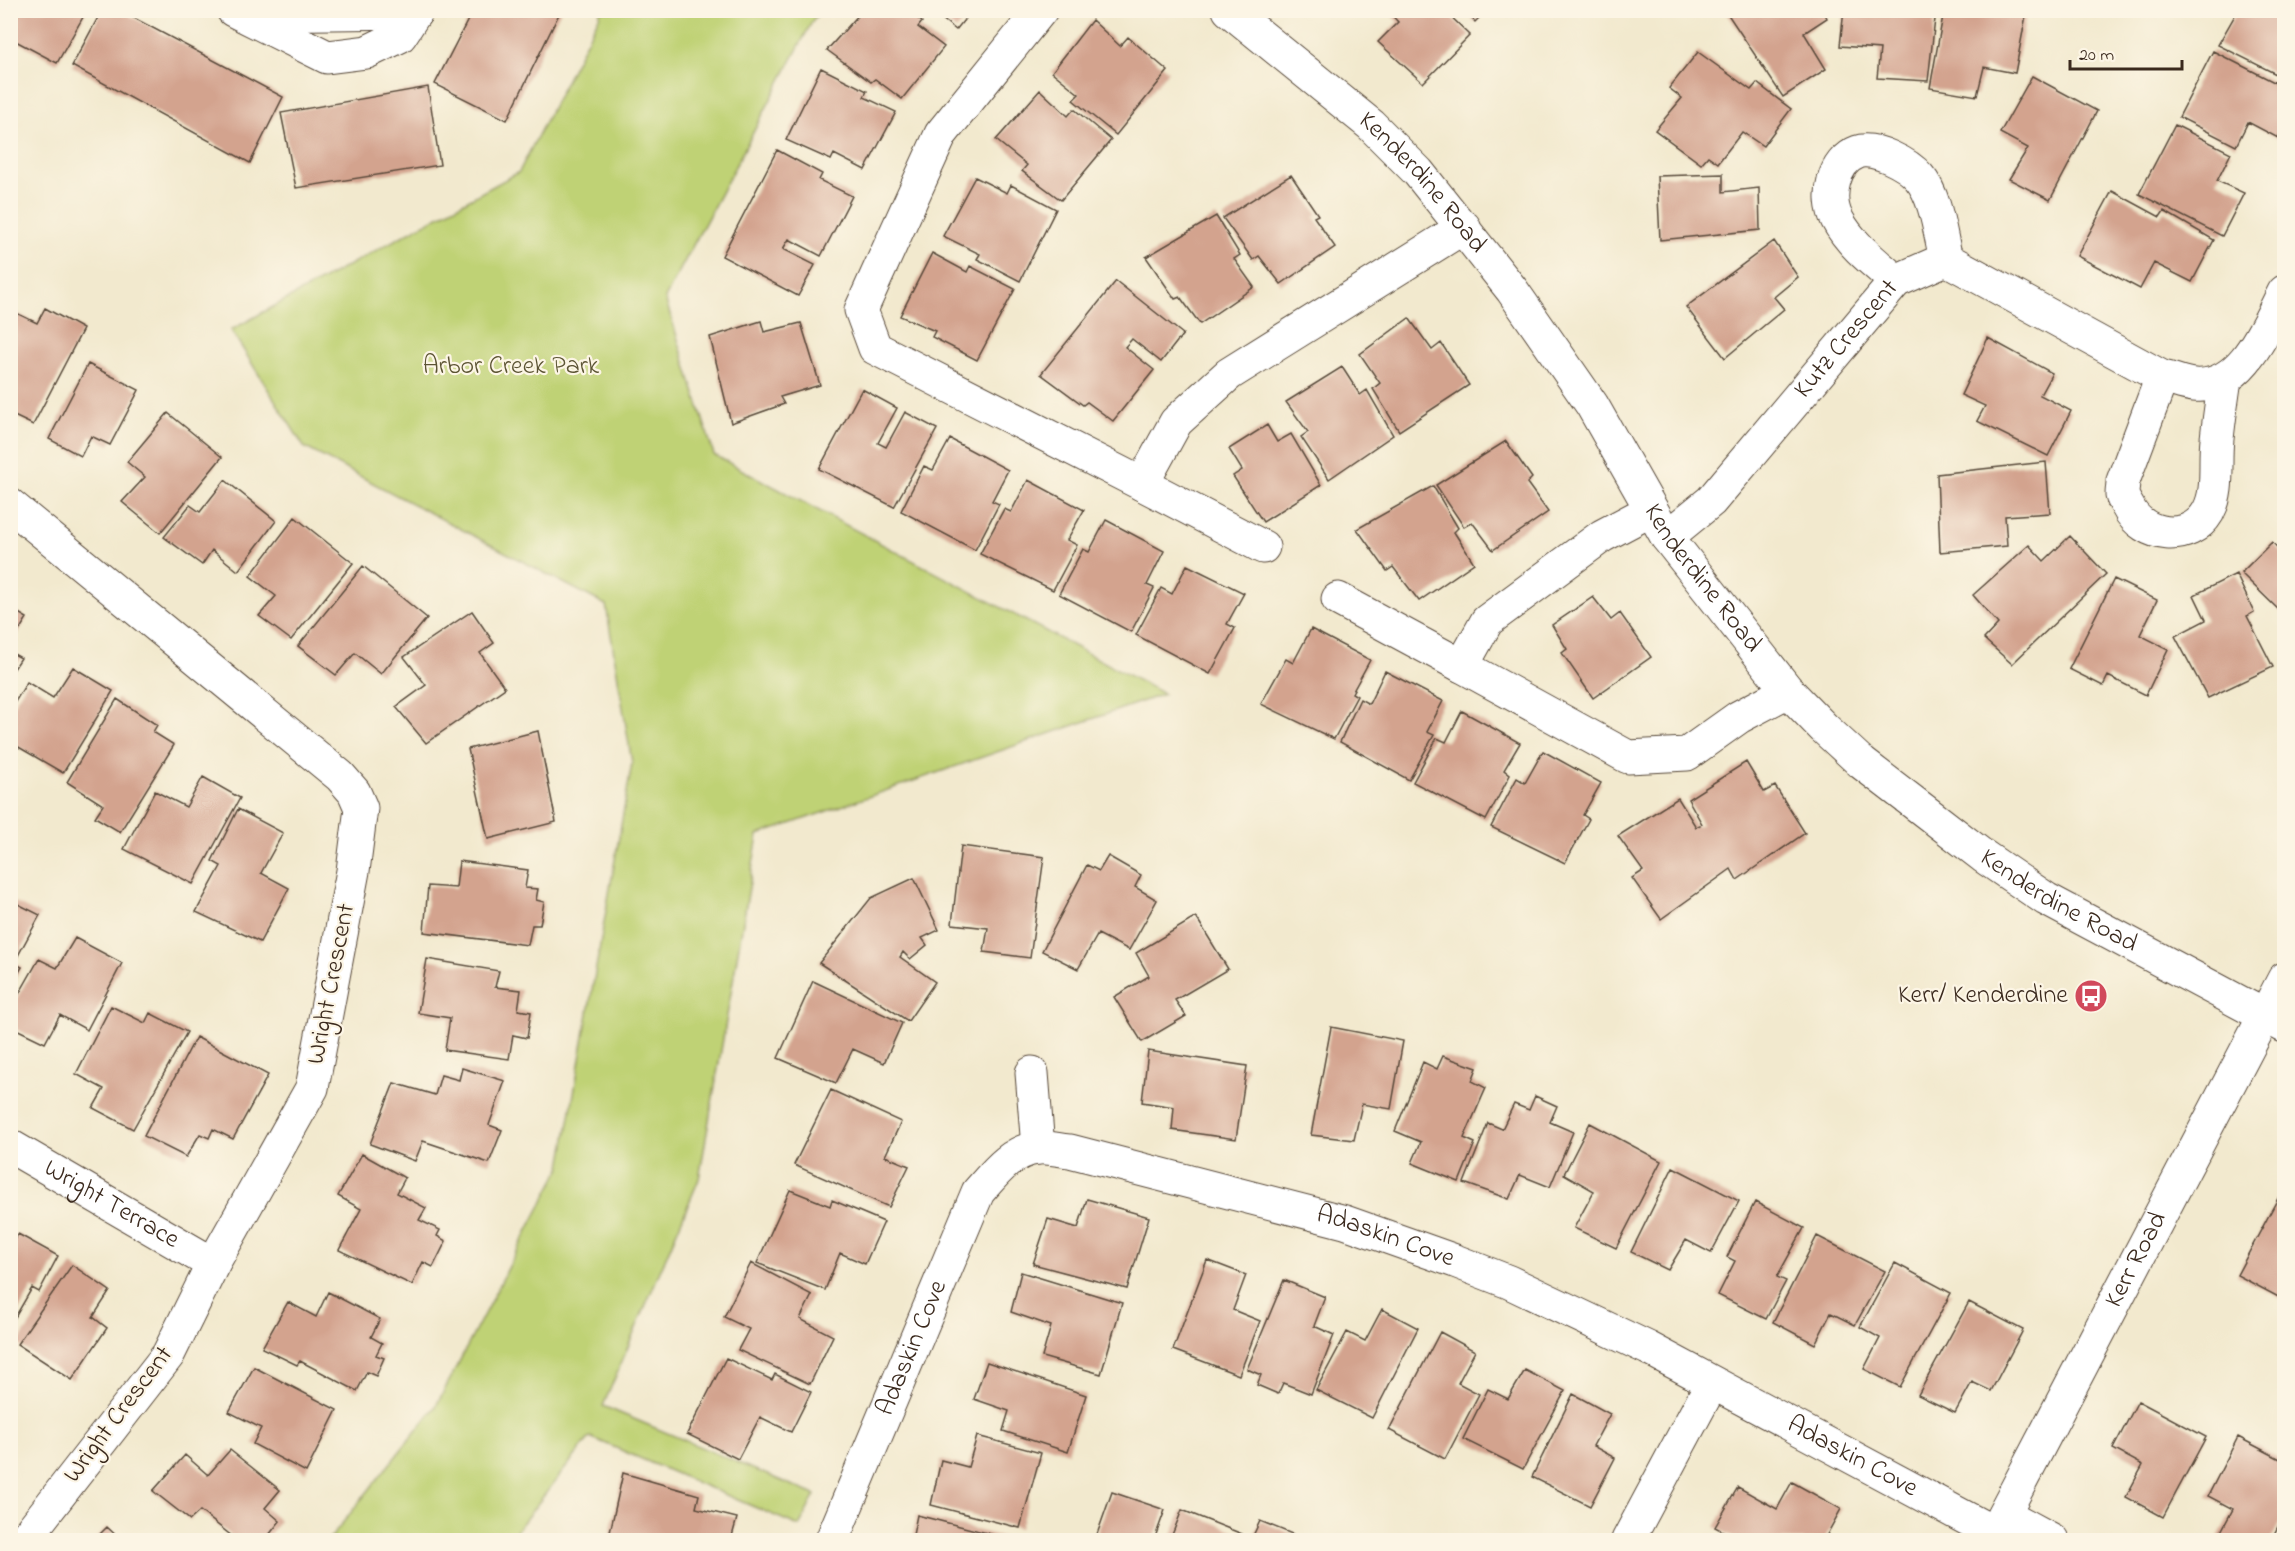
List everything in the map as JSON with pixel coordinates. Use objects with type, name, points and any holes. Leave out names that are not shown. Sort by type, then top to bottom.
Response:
[{"type":"street","points":[[1041,10],[941,134],[861,310],[875,348],[1263,547]]},
{"type":"street","points":[[237,12],[327,57],[367,52],[400,36],[416,11]]},
{"type":"street","points":[[237,12],[416,11]]},
{"type":"street","name":"Kenderdine Road","points":[[1244,15],[1371,125],[1418,172],[1464,227],[1512,290],[1593,405],[1659,523],[1788,691],[1862,763],[1983,856],[2046,899],[2275,1021]]},
{"type":"street","points":[[1896,281],[1851,239],[1836,217],[1831,197],[1833,180],[1842,164],[1857,152],[1873,150],[1890,157],[1919,177],[1932,202],[1946,259],[2162,377],[2193,385],[2209,384],[2225,379],[2250,355],[2284,292]]},
{"type":"street","points":[[1142,484],[1176,422],[1229,374],[1464,227]]},
{"type":"street","name":"Kutz Crescent","points":[[1462,666],[1487,621],[1602,536],[1659,523],[1711,501],[1896,281],[1946,259]]},
{"type":"street","points":[[2162,377],[2123,481],[2122,496],[2130,513],[2143,524],[2159,532],[2177,534],[2195,527],[2207,513],[2214,496],[2216,440],[2225,379]]},
{"type":"street","name":"Wright Crescent","points":[[10,505],[340,776],[354,792],[361,808],[353,871],[312,1088],[213,1264],[168,1356],[24,1540]]},
{"type":"street","points":[[1338,599],[1628,757],[1687,754],[1739,717],[1788,691]]},
{"type":"street","name":"Kerr Road","points":[[1996,1529],[2275,1021],[2284,979]]},
{"type":"street","points":[[1032,1073],[1038,1148]]},
{"type":"street","name":"Wright Terrace","points":[[10,1146],[213,1264]]},
{"type":"street","name":"Adaskin Cove","points":[[832,1540],[978,1192],[1002,1165],[1018,1153],[1038,1148],[1070,1151],[1345,1222],[1509,1282],[1648,1348],[1996,1529],[2052,1540]]},
{"type":"street","points":[[1628,1540],[1712,1383]]},
{"type":"green space","name":"Arbor Creek Park","points":[[600,11],[821,11],[813,20],[665,298],[714,455],[1164,694],[758,835],[699,1179],[603,1406],[815,1495],[799,1526],[590,1437],[509,1540],[329,1540],[436,1406],[561,1167],[632,763],[606,605],[304,447],[231,330],[519,172]]},
{"type":"building","points":[[10,10],[87,10],[57,63],[10,38]]},
{"type":"building","points":[[102,10],[119,10],[283,97],[250,163],[72,66]]},
{"type":"building","points":[[473,10],[561,10],[507,120],[435,84]]},
{"type":"building","points":[[863,10],[908,10],[922,22],[918,27],[944,47],[902,99],[875,79],[871,82],[827,50]]},
{"type":"building","points":[[918,10],[931,10],[925,16]]},
{"type":"building","points":[[931,10],[972,10],[956,30]]},
{"type":"building","points":[[1387,10],[1444,10],[1470,35],[1423,83],[1378,42],[1398,22]]},
{"type":"building","points":[[1465,10],[1487,10],[1475,22]]},
{"type":"building","points":[[1725,10],[1823,10],[1827,18],[1804,33],[1826,69],[1783,97]]},
{"type":"building","points":[[1844,10],[1936,10],[1928,81],[1877,78],[1880,49],[1840,46]]},
{"type":"building","points":[[1944,10],[2027,10],[2015,73],[1984,67],[1977,96],[1930,88]]},
{"type":"building","points":[[2238,10],[2284,10],[2284,78],[2218,45]]},
{"type":"building","points":[[1092,20],[1120,46],[1128,37],[1168,71],[1116,135],[1073,100],[1079,94],[1052,72]]},
{"type":"building","points":[[2213,51],[2284,87],[2284,125],[2278,138],[2248,122],[2236,146],[2179,117]]},
{"type":"building","points":[[1698,52],[1751,90],[1757,83],[1791,109],[1763,146],[1742,132],[1718,163],[1708,156],[1701,164],[1655,130],[1682,98],[1669,88]]},
{"type":"building","points":[[821,68],[867,91],[864,97],[896,112],[865,170],[834,154],[831,160],[786,140]]},
{"type":"building","points":[[2032,76],[2097,111],[2050,200],[2009,179],[2028,148],[2000,133]]},
{"type":"building","points":[[428,87],[440,165],[296,188],[281,113]]},
{"type":"building","points":[[1040,90],[1068,116],[1074,109],[1111,140],[1061,200],[1022,171],[1027,165],[996,140]]},
{"type":"building","points":[[2175,125],[2231,153],[2217,181],[2244,193],[2222,236],[2139,194]]},
{"type":"building","points":[[777,150],[822,174],[819,180],[852,196],[821,256],[789,239],[783,249],[815,265],[798,296],[722,256]]},
{"type":"building","points":[[1723,174],[1723,192],[1759,188],[1760,230],[1660,240],[1657,176]]},
{"type":"building","points":[[1291,175],[1318,215],[1314,217],[1335,247],[1281,284],[1259,256],[1253,260],[1223,218]]},
{"type":"building","points":[[975,177],[1007,193],[1011,185],[1056,209],[1020,281],[977,259],[980,254],[943,236]]},
{"type":"building","points":[[2112,191],[2160,217],[2164,211],[2214,240],[2192,282],[2154,263],[2140,289],[2077,256]]},
{"type":"building","points":[[1216,216],[1240,255],[1234,259],[1254,287],[1200,324],[1180,297],[1175,299],[1146,257]]},
{"type":"building","points":[[1774,241],[1798,277],[1774,297],[1784,309],[1725,358],[1686,307]]},
{"type":"building","points":[[932,253],[967,272],[970,266],[1015,289],[977,360],[932,337],[935,331],[900,316]]},
{"type":"building","points":[[1116,281],[1183,334],[1161,362],[1132,339],[1125,347],[1154,370],[1113,421],[1087,402],[1083,405],[1041,374]]},
{"type":"building","points":[[45,308],[83,329],[33,425],[10,414],[10,310],[37,323]]},
{"type":"building","points":[[1409,318],[1432,350],[1441,343],[1469,385],[1399,431],[1373,389],[1380,383],[1360,354]]},
{"type":"building","points":[[761,321],[764,332],[801,323],[820,385],[780,397],[784,404],[731,423],[710,337]]},
{"type":"building","points":[[1988,338],[2052,373],[2040,395],[2071,411],[2048,456],[1977,421],[1985,406],[1961,395]]},
{"type":"building","points":[[88,364],[139,390],[110,445],[91,436],[81,456],[49,439]]},
{"type":"building","points":[[1342,367],[1360,395],[1367,390],[1393,435],[1329,479],[1301,437],[1308,432],[1286,402]]},
{"type":"building","points":[[862,389],[897,408],[878,443],[886,447],[905,412],[937,429],[894,507],[819,469]]},
{"type":"building","points":[[168,413],[222,457],[160,533],[122,502],[145,477],[127,462]]},
{"type":"building","points":[[1267,425],[1277,442],[1291,434],[1321,485],[1263,522],[1233,476],[1242,470],[1229,449]]},
{"type":"building","points":[[950,439],[1008,470],[992,501],[999,504],[975,550],[901,511],[924,466],[933,470]]},
{"type":"building","points":[[1506,441],[1532,478],[1527,483],[1548,512],[1493,550],[1472,522],[1464,527],[1436,485]]},
{"type":"building","points":[[2046,462],[2050,513],[2005,516],[2007,546],[1940,552],[1937,474]]},
{"type":"building","points":[[225,480],[276,521],[238,571],[212,550],[202,565],[164,537],[190,505],[200,512]]},
{"type":"building","points":[[1028,480],[1084,510],[1067,540],[1077,545],[1053,590],[980,554],[1004,509],[1011,512]]},
{"type":"building","points":[[1433,486],[1458,528],[1454,532],[1474,563],[1419,601],[1393,567],[1387,571],[1357,529]]},
{"type":"building","points":[[295,517],[353,563],[291,640],[259,616],[276,596],[250,576]]},
{"type":"building","points":[[1106,520],[1164,551],[1147,585],[1154,588],[1131,632],[1059,594],[1083,549],[1089,552]]},
{"type":"building","points":[[2070,536],[2106,574],[2012,664],[1984,639],[1998,624],[1973,595],[2029,545],[2044,561]]},
{"type":"building","points":[[2272,542],[2284,554],[2284,615],[2241,573]]},
{"type":"building","points":[[1187,565],[1244,593],[1227,624],[1235,628],[1210,674],[1136,635],[1161,588],[1172,594]]},
{"type":"building","points":[[363,566],[427,618],[381,674],[355,653],[336,675],[298,646]]},
{"type":"building","points":[[2236,574],[2254,612],[2247,616],[2273,667],[2208,698],[2175,636],[2206,620],[2194,595]]},
{"type":"building","points":[[2114,579],[2157,600],[2140,635],[2168,649],[2146,695],[2108,676],[2103,686],[2069,669]]},
{"type":"building","points":[[1593,597],[1611,620],[1620,613],[1651,657],[1593,698],[1562,653],[1567,649],[1552,625]]},
{"type":"building","points":[[10,608],[27,618],[10,645]]},
{"type":"building","points":[[472,611],[494,643],[480,653],[505,688],[426,743],[396,707],[426,685],[404,657]]},
{"type":"building","points":[[1311,629],[1370,660],[1352,693],[1357,696],[1334,739],[1261,704],[1286,659],[1293,663]]},
{"type":"building","points":[[10,652],[21,658],[10,675]]},
{"type":"building","points":[[73,667],[113,691],[63,773],[10,742],[10,710],[27,682],[53,698]]},
{"type":"building","points":[[1385,671],[1443,701],[1427,732],[1434,735],[1409,780],[1340,742],[1360,699],[1369,704]]},
{"type":"building","points":[[117,699],[157,725],[153,732],[174,745],[120,832],[95,817],[103,805],[67,782]]},
{"type":"building","points":[[1462,711],[1520,743],[1504,770],[1510,775],[1486,820],[1413,782],[1437,738],[1446,742]]},
{"type":"building","points":[[538,731],[556,822],[488,839],[468,749]]},
{"type":"building","points":[[1543,751],[1601,783],[1583,815],[1589,819],[1565,863],[1491,827],[1517,778],[1525,783]]},
{"type":"building","points":[[1746,762],[1764,792],[1775,786],[1805,833],[1737,880],[1731,869],[1661,919],[1632,878],[1643,871],[1618,836],[1678,798],[1696,827],[1702,824],[1688,799]]},
{"type":"building","points":[[203,777],[240,798],[193,884],[124,849],[155,791],[186,807]]},
{"type":"building","points":[[238,809],[283,833],[261,873],[289,888],[260,942],[196,912],[221,866],[212,861]]},
{"type":"building","points":[[961,846],[1044,857],[1030,958],[984,952],[988,928],[952,924]]},
{"type":"building","points":[[1108,856],[1141,875],[1135,887],[1157,900],[1129,950],[1098,934],[1078,969],[1042,951],[1087,865],[1099,871]]},
{"type":"building","points":[[459,861],[528,870],[525,888],[538,889],[536,900],[544,902],[540,925],[532,925],[528,945],[424,932],[428,886],[456,888]]},
{"type":"building","points":[[914,878],[939,930],[922,938],[927,945],[910,959],[903,952],[900,957],[935,982],[908,1021],[819,963],[871,898]]},
{"type":"building","points":[[10,900],[40,915],[14,963],[22,967],[10,987]]},
{"type":"building","points":[[1196,917],[1228,969],[1175,1000],[1186,1016],[1142,1042],[1114,997],[1149,976],[1136,953]]},
{"type":"building","points":[[75,938],[122,963],[87,1030],[60,1015],[45,1043],[10,1026],[10,1010],[39,959],[57,968]]},
{"type":"building","points":[[427,959],[499,971],[495,987],[521,990],[518,1010],[531,1012],[527,1038],[513,1035],[509,1059],[445,1050],[450,1018],[418,1013]]},
{"type":"building","points":[[813,981],[902,1023],[884,1063],[853,1049],[836,1083],[778,1058]]},
{"type":"building","points":[[111,1006],[145,1023],[150,1013],[187,1032],[133,1129],[93,1108],[104,1089],[76,1074]]},
{"type":"building","points":[[1331,1027],[1403,1041],[1391,1109],[1362,1104],[1354,1140],[1311,1135]]},
{"type":"building","points":[[196,1037],[268,1075],[233,1139],[213,1129],[209,1138],[200,1134],[186,1157],[144,1136]]},
{"type":"building","points":[[1148,1051],[1247,1066],[1236,1139],[1172,1130],[1174,1107],[1142,1102]]},
{"type":"building","points":[[1443,1056],[1477,1068],[1472,1081],[1486,1088],[1464,1138],[1475,1143],[1459,1182],[1412,1163],[1421,1142],[1395,1131],[1423,1062],[1437,1069]]},
{"type":"building","points":[[462,1068],[505,1081],[489,1125],[502,1130],[489,1163],[423,1141],[415,1161],[370,1144],[394,1083],[435,1095],[441,1075],[459,1080]]},
{"type":"building","points":[[831,1090],[901,1122],[885,1156],[909,1166],[889,1207],[794,1165]]},
{"type":"building","points":[[1535,1096],[1557,1106],[1550,1122],[1573,1132],[1550,1187],[1520,1175],[1509,1199],[1464,1183],[1488,1123],[1502,1129],[1514,1104],[1529,1110]]},
{"type":"building","points":[[1590,1123],[1661,1161],[1616,1248],[1574,1228],[1594,1191],[1564,1174]]},
{"type":"building","points":[[362,1154],[405,1178],[397,1193],[426,1208],[419,1220],[440,1230],[437,1236],[446,1241],[433,1267],[423,1262],[412,1285],[339,1250],[361,1209],[338,1196]]},
{"type":"building","points":[[1673,1167],[1739,1201],[1711,1253],[1686,1240],[1668,1270],[1631,1252]]},
{"type":"building","points":[[790,1190],[830,1206],[832,1200],[884,1222],[865,1264],[840,1253],[825,1290],[757,1263]]},
{"type":"building","points":[[2284,1190],[2284,1300],[2237,1275]]},
{"type":"building","points":[[1087,1199],[1149,1217],[1127,1289],[1033,1264],[1048,1219],[1078,1228]]},
{"type":"building","points":[[1755,1202],[1804,1228],[1777,1277],[1786,1281],[1766,1319],[1718,1295],[1735,1261],[1727,1257]]},
{"type":"building","points":[[18,1234],[58,1256],[39,1292],[32,1288],[10,1326],[10,1247]]},
{"type":"building","points":[[1817,1236],[1885,1271],[1855,1325],[1831,1313],[1815,1344],[1773,1322]]},
{"type":"building","points":[[1207,1260],[1246,1275],[1233,1310],[1260,1321],[1239,1375],[1173,1350]]},
{"type":"building","points":[[751,1263],[812,1295],[800,1319],[833,1336],[810,1384],[738,1350],[749,1329],[724,1317]]},
{"type":"building","points":[[1895,1263],[1951,1293],[1900,1387],[1864,1369],[1880,1338],[1860,1327]]},
{"type":"building","points":[[72,1265],[110,1291],[93,1317],[107,1328],[72,1380],[17,1344]]},
{"type":"building","points":[[1021,1272],[1122,1303],[1101,1374],[1042,1357],[1051,1326],[1011,1312]]},
{"type":"building","points":[[1284,1280],[1325,1297],[1314,1326],[1334,1335],[1311,1394],[1283,1383],[1278,1394],[1257,1385],[1261,1375],[1247,1369]]},
{"type":"building","points":[[328,1292],[380,1319],[371,1337],[382,1343],[376,1355],[384,1358],[376,1376],[367,1372],[357,1391],[300,1361],[297,1365],[262,1348],[288,1302],[316,1317]]},
{"type":"building","points":[[1969,1302],[2023,1330],[1991,1391],[1972,1382],[1955,1413],[1918,1395]]},
{"type":"building","points":[[1382,1309],[1418,1328],[1372,1418],[1316,1390],[1347,1332],[1365,1341]]},
{"type":"building","points":[[1440,1332],[1475,1351],[1458,1383],[1479,1394],[1445,1459],[1389,1430]]},
{"type":"building","points":[[726,1358],[772,1380],[775,1374],[811,1392],[791,1432],[760,1417],[738,1459],[687,1434]]},
{"type":"building","points":[[987,1362],[1086,1395],[1068,1452],[1003,1431],[1009,1411],[974,1399]]},
{"type":"building","points":[[254,1367],[337,1410],[306,1472],[253,1444],[261,1428],[229,1412]]},
{"type":"building","points":[[1525,1370],[1565,1391],[1523,1469],[1463,1439],[1488,1389],[1508,1399]]},
{"type":"building","points":[[1573,1394],[1610,1414],[1593,1446],[1615,1458],[1590,1506],[1532,1477]]},
{"type":"building","points":[[2138,1401],[2206,1437],[2163,1517],[2126,1497],[2143,1465],[2113,1449]]},
{"type":"building","points":[[977,1436],[1041,1453],[1020,1528],[931,1505],[941,1460],[968,1467]]},
{"type":"building","points":[[2238,1437],[2284,1461],[2284,1515],[2271,1540],[2217,1539],[2233,1509],[2208,1496]]},
{"type":"building","points":[[230,1450],[280,1490],[265,1508],[280,1521],[265,1540],[237,1540],[200,1511],[190,1520],[153,1491],[185,1455],[208,1475]]},
{"type":"building","points":[[623,1473],[699,1495],[696,1508],[737,1518],[731,1540],[624,1540],[609,1537]]},
{"type":"building","points":[[1792,1482],[1841,1509],[1824,1540],[1739,1540],[1715,1527],[1738,1487],[1777,1509]]},
{"type":"building","points":[[1112,1492],[1165,1510],[1154,1540],[1095,1540]]},
{"type":"building","points":[[1182,1510],[1242,1534],[1239,1540],[1170,1540]]},
{"type":"building","points":[[917,1515],[1014,1540],[912,1540]]},
{"type":"building","points":[[1260,1521],[1307,1540],[1251,1540]]},
{"type":"building","points":[[107,1527],[121,1540],[94,1540]]},
{"type":"place","name":"Kerr/ Kenderdine","points":[[2091,996]]}]
